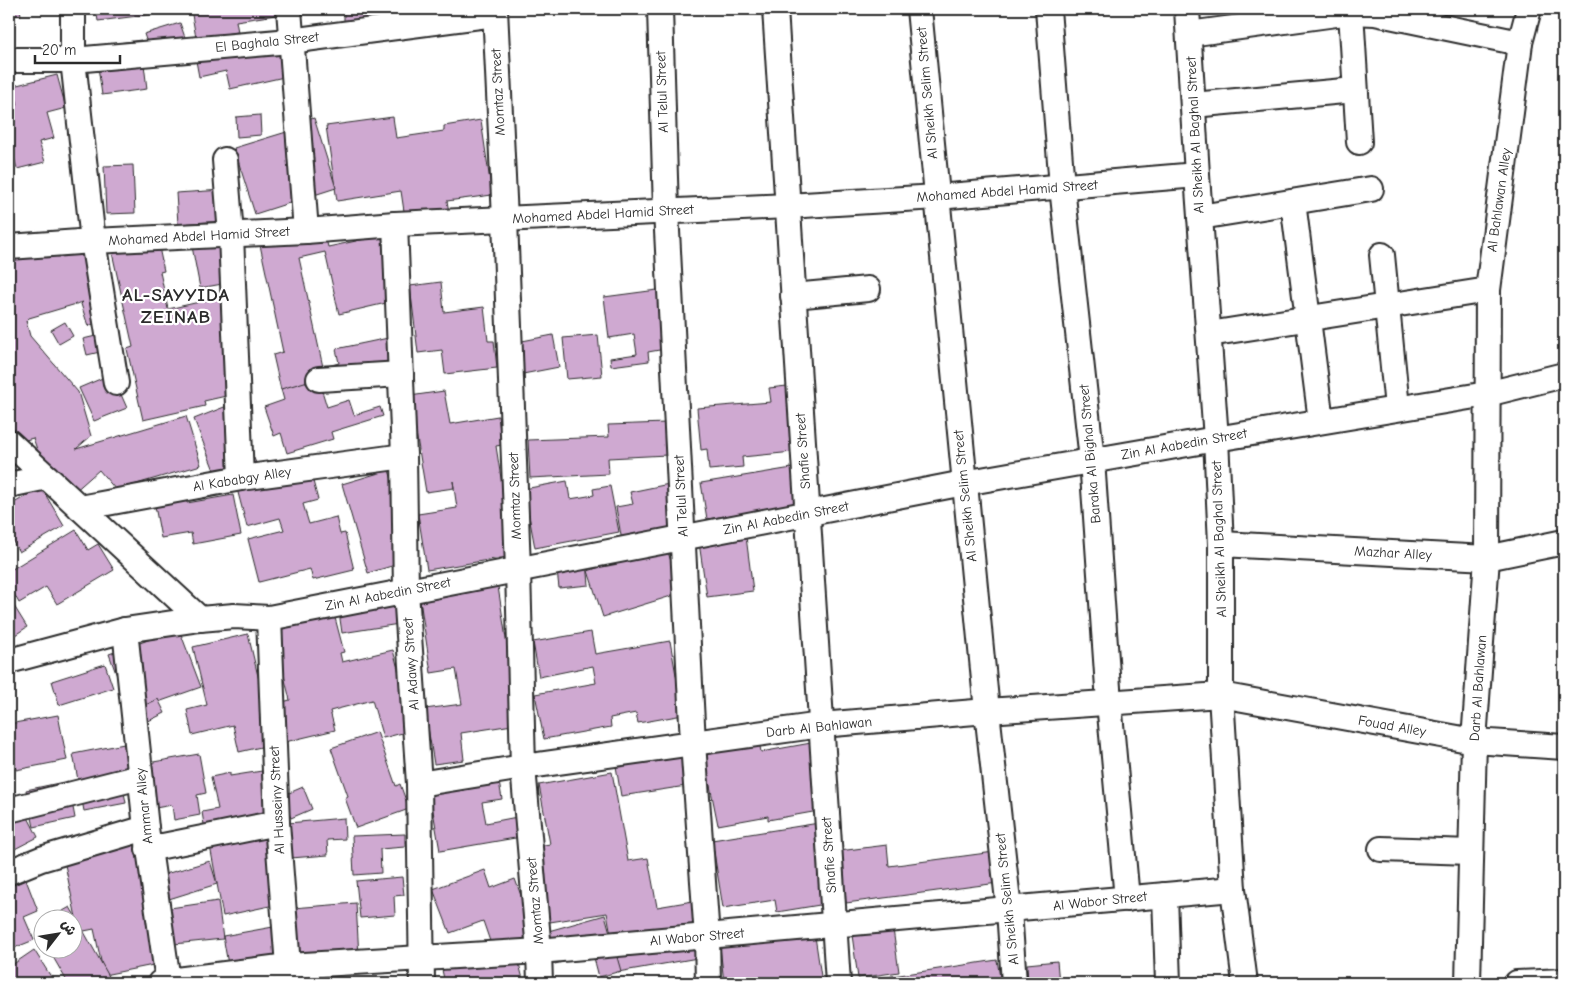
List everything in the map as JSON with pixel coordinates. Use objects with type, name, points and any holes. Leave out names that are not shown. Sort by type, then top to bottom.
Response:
[{"type":"street","points":[[73,9],[73,60],[93,241],[116,384]]},
{"type":"street","points":[[289,9],[306,231]]},
{"type":"street","name":"Al Telul Street","points":[[660,9],[666,211],[693,743],[708,983]]},
{"type":"street","name":"Shafie Street","points":[[775,9],[838,983]]},
{"type":"street","name":"Al Sheikh Selim Street","points":[[919,9],[964,483],[1009,910],[1014,983]]},
{"type":"street","name":"Baraka Al Bighal Street","points":[[1048,9],[1062,187],[1092,460],[1109,702],[1127,899]]},
{"type":"street","name":"Al Sheikh Al Baghal Street","points":[[1187,9],[1216,439],[1221,544],[1221,695],[1233,889],[1245,983]]},
{"type":"street","name":"Al Bahlawan Alley","points":[[1487,394],[1488,290],[1520,43],[1529,9]]},
{"type":"street","name":"El Baghala Street","points":[[9,60],[73,60],[290,41],[495,12]]},
{"type":"street","name":"Momtaz Street","points":[[495,12],[518,569],[523,767],[539,951],[540,983]]},
{"type":"street","points":[[1352,12],[1359,142]]},
{"type":"street","points":[[1189,34],[1352,12],[1423,16],[1520,43]]},
{"type":"street","points":[[1193,105],[1355,90]]},
{"type":"street","points":[[225,160],[241,478]]},
{"type":"street","name":"Mohamed Abdel Hamid Street","points":[[9,247],[306,231],[395,224],[787,206],[936,197],[1197,175]]},
{"type":"street","points":[[1200,217],[1371,189]]},
{"type":"street","points":[[1292,202],[1321,421]]},
{"type":"street","name":"Al Adawy Street","points":[[395,224],[404,456],[406,591],[419,784],[422,983]]},
{"type":"street","points":[[1382,255],[1397,408]]},
{"type":"street","points":[[793,296],[868,289]]},
{"type":"street","points":[[1209,334],[1488,290]]},
{"type":"street","points":[[319,379],[401,374]]},
{"type":"street","name":"Zin Al Aabedin Street","points":[[9,662],[125,630],[234,616],[269,618],[964,483],[1487,394],[1564,375]]},
{"type":"street","name":"Darb Al Bahlawan","points":[[1468,983],[1474,741],[1486,558],[1487,394]]},
{"type":"street","points":[[9,442],[200,619]]},
{"type":"street","name":"Al Kababgy Alley","points":[[80,508],[241,478],[404,456]]},
{"type":"street","points":[[9,485],[47,477]]},
{"type":"street","name":"Mazhar Alley","points":[[1221,544],[1486,558],[1564,542]]},
{"type":"street","name":"Al Husseiny Street","points":[[269,618],[277,823],[287,975]]},
{"type":"street","name":"Ammar Alley","points":[[125,630],[164,982]]},
{"type":"street","name":"Darb Al Bahlawan","points":[[419,784],[523,767],[821,726],[987,711],[1221,695]]},
{"type":"street","name":"Fouad Alley","points":[[1221,695],[1474,741],[1564,747]]},
{"type":"street","points":[[9,810],[140,777]]},
{"type":"street","points":[[9,872],[41,859],[147,839],[277,823]]},
{"type":"street","points":[[1381,850],[1471,852]]},
{"type":"street","name":"Al Wabor Street","points":[[164,982],[287,975],[421,959],[706,937],[1233,889]]},
{"type":"street","points":[[1166,895],[1168,983]]},
{"type":"street","points":[[1517,983],[1549,982]]},
{"type":"building","points":[[9,9],[20,9],[21,15],[9,16]]},
{"type":"building","points":[[96,9],[177,9],[178,11],[98,21]]},
{"type":"building","points":[[191,9],[288,9],[289,13],[236,21],[238,32],[196,38]]},
{"type":"building","points":[[295,9],[399,9],[400,28],[344,28],[344,10],[295,11]]},
{"type":"building","points":[[402,9],[433,9],[435,31],[404,33]]},
{"type":"building","points":[[180,23],[190,52],[154,63],[144,34]]},
{"type":"building","points":[[275,33],[284,77],[230,89],[226,71],[199,77],[194,50]]},
{"type":"building","points":[[141,40],[147,89],[102,95],[95,46]]},
{"type":"building","points":[[57,75],[66,108],[47,113],[54,138],[39,142],[45,162],[17,169],[9,137],[9,108],[18,105],[13,86]]},
{"type":"building","points":[[260,115],[261,135],[237,137],[236,117]]},
{"type":"building","points":[[393,117],[396,138],[444,131],[444,126],[481,120],[492,195],[447,201],[449,212],[405,218],[401,191],[337,201],[326,126]]},
{"type":"building","points":[[314,118],[336,188],[255,214],[234,148],[293,130],[292,125]]},
{"type":"building","points":[[133,165],[135,213],[106,214],[104,166]]},
{"type":"building","points":[[223,190],[225,221],[178,224],[176,193]]},
{"type":"building","points":[[321,217],[328,247],[384,235],[399,300],[339,314],[325,252],[299,258],[323,367],[339,363],[336,349],[393,337],[399,364],[281,390],[273,355],[283,352],[257,231]]},
{"type":"building","points":[[190,236],[238,254],[239,281],[200,288]]},
{"type":"building","points":[[157,238],[164,271],[160,272],[168,309],[222,297],[227,404],[226,396],[204,401],[205,406],[143,420],[127,349],[133,347],[111,248]]},
{"type":"building","points":[[92,239],[115,317],[88,326],[81,304],[83,302],[29,318],[26,321],[30,336],[78,392],[91,436],[76,449],[186,416],[201,465],[116,490],[99,470],[73,493],[38,452],[33,438],[22,441],[9,426],[9,303],[15,298],[9,279],[9,261]]},
{"type":"building","points":[[441,282],[444,312],[484,307],[488,341],[494,341],[497,368],[445,374],[442,350],[418,353],[410,286]]},
{"type":"building","points":[[657,290],[665,349],[648,352],[649,361],[611,366],[610,358],[637,354],[634,334],[609,338],[604,297]]},
{"type":"building","points":[[65,322],[73,336],[59,344],[51,330]]},
{"type":"building","points":[[113,332],[117,348],[87,355],[83,339]]},
{"type":"building","points":[[553,335],[559,367],[523,374],[517,342]]},
{"type":"building","points":[[598,335],[602,376],[567,379],[563,338]]},
{"type":"building","points":[[112,374],[127,408],[94,421],[79,388]]},
{"type":"building","points":[[318,378],[327,407],[349,400],[354,415],[380,407],[383,416],[331,432],[333,439],[287,453],[281,433],[274,436],[264,407],[284,400],[281,389]]},
{"type":"building","points":[[787,386],[793,452],[742,457],[743,467],[709,470],[707,449],[701,450],[697,408],[771,402],[769,388]]},
{"type":"building","points":[[444,391],[450,424],[498,416],[502,445],[496,446],[513,556],[427,570],[418,514],[457,508],[453,481],[454,488],[426,492],[410,396]]},
{"type":"building","points":[[242,400],[252,427],[243,431],[256,463],[217,478],[194,419]]},
{"type":"building","points":[[666,423],[667,455],[608,458],[609,474],[530,478],[528,440],[609,437],[608,425]]},
{"type":"building","points":[[309,466],[318,500],[303,504],[309,524],[336,517],[340,534],[345,533],[354,570],[313,580],[310,569],[259,582],[248,539],[284,530],[280,518],[247,527],[236,485]]},
{"type":"building","points":[[798,467],[805,503],[707,519],[701,483]]},
{"type":"building","points":[[389,470],[407,532],[402,563],[368,573],[342,484]]},
{"type":"building","points":[[567,481],[570,499],[594,495],[593,489],[610,486],[619,532],[535,548],[524,489]]},
{"type":"building","points":[[669,484],[679,537],[623,547],[616,507],[633,504],[630,492]]},
{"type":"building","points":[[41,487],[64,526],[19,552],[9,535],[9,506]]},
{"type":"building","points":[[184,489],[187,503],[233,495],[241,535],[193,544],[191,533],[161,538],[153,495]]},
{"type":"building","points":[[745,529],[753,591],[707,597],[698,536]]},
{"type":"building","points":[[76,530],[88,550],[98,544],[114,570],[57,604],[46,587],[19,603],[9,585],[9,571]]},
{"type":"building","points":[[667,549],[681,593],[603,617],[588,571],[623,559],[625,562]]},
{"type":"building","points":[[586,550],[589,585],[559,588],[555,553]]},
{"type":"building","points":[[497,580],[519,724],[461,733],[464,760],[434,764],[425,709],[462,704],[456,669],[431,673],[418,587]]},
{"type":"building","points":[[394,590],[399,624],[342,633],[337,598]]},
{"type":"building","points":[[9,598],[27,627],[9,639]]},
{"type":"building","points":[[268,611],[334,614],[344,652],[340,653],[342,662],[393,650],[414,730],[383,738],[372,700],[330,711],[335,730],[285,742],[275,704],[290,700]]},
{"type":"building","points":[[179,629],[201,687],[130,712],[109,654]]},
{"type":"building","points":[[591,632],[595,654],[670,641],[683,715],[638,723],[636,713],[610,718],[611,727],[544,739],[535,694],[596,683],[593,666],[539,677],[533,642]]},
{"type":"building","points":[[248,634],[274,744],[239,752],[233,725],[192,735],[187,710],[207,705],[193,647]]},
{"type":"building","points":[[105,664],[113,688],[59,705],[52,681]]},
{"type":"building","points":[[158,699],[165,713],[140,725],[133,711]]},
{"type":"building","points":[[58,715],[67,760],[16,770],[9,724]]},
{"type":"building","points":[[757,730],[761,752],[811,743],[824,810],[768,820],[768,816],[718,825],[701,741]]},
{"type":"building","points":[[377,732],[396,786],[400,784],[409,809],[356,828],[345,798],[348,796],[331,748]]},
{"type":"building","points":[[124,744],[129,769],[120,771],[126,803],[84,811],[73,754]]},
{"type":"building","points":[[680,748],[686,786],[621,796],[614,754]]},
{"type":"building","points":[[199,754],[206,793],[197,795],[200,815],[174,820],[172,805],[150,809],[142,764]]},
{"type":"building","points":[[497,770],[502,799],[482,802],[486,823],[517,817],[521,837],[440,851],[428,782]]},
{"type":"building","points":[[262,771],[272,819],[205,831],[202,812],[218,809],[211,777],[230,773],[230,776]]},
{"type":"building","points":[[612,772],[628,861],[648,858],[657,907],[699,900],[709,956],[618,972],[607,913],[550,922],[538,846],[550,844],[539,785]]},
{"type":"building","points":[[9,780],[38,837],[9,852]]},
{"type":"building","points":[[68,781],[75,818],[34,827],[26,790]]},
{"type":"building","points":[[303,787],[312,809],[291,818],[282,796]]},
{"type":"building","points":[[344,818],[345,839],[327,840],[328,855],[291,858],[288,823]]},
{"type":"building","points":[[819,823],[832,903],[777,912],[775,900],[723,908],[712,840]]},
{"type":"building","points":[[405,834],[405,847],[380,849],[381,873],[354,875],[352,836]]},
{"type":"building","points":[[140,835],[168,962],[104,975],[94,929],[82,931],[82,910],[74,910],[63,855]]},
{"type":"building","points":[[264,835],[279,904],[223,916],[210,846]]},
{"type":"building","points":[[887,845],[889,866],[994,852],[998,883],[846,903],[839,851]]},
{"type":"building","points":[[210,861],[217,884],[169,899],[162,875]]},
{"type":"building","points":[[485,870],[491,888],[515,879],[535,934],[493,950],[483,921],[450,933],[433,889]]},
{"type":"building","points":[[402,877],[404,895],[394,896],[395,915],[360,918],[356,881]]},
{"type":"building","points":[[26,880],[38,910],[32,910],[32,914],[24,917],[32,935],[32,941],[9,950],[9,887]]},
{"type":"building","points":[[218,901],[223,939],[174,944],[170,908]]},
{"type":"building","points":[[356,903],[359,957],[297,961],[293,908]]},
{"type":"building","points":[[605,915],[621,971],[599,977],[593,954],[555,964],[545,932]]},
{"type":"building","points":[[813,923],[822,983],[724,983],[719,937]]},
{"type":"building","points":[[273,927],[279,961],[229,970],[223,936]]},
{"type":"building","points":[[82,928],[111,980],[104,983],[68,983],[55,960],[82,960]]},
{"type":"building","points":[[893,929],[899,972],[858,978],[852,935]]},
{"type":"building","points":[[32,951],[32,960],[40,960],[55,983],[9,983],[9,967]]},
{"type":"building","points":[[516,952],[524,983],[445,983],[442,970]]},
{"type":"building","points":[[997,960],[1001,983],[854,983],[854,982]]},
{"type":"building","points":[[1057,961],[1059,983],[1028,983],[1027,964]]},
{"type":"district","name":"AL-SAYYIDA ZEINAB","points":[[176,306]]}]
